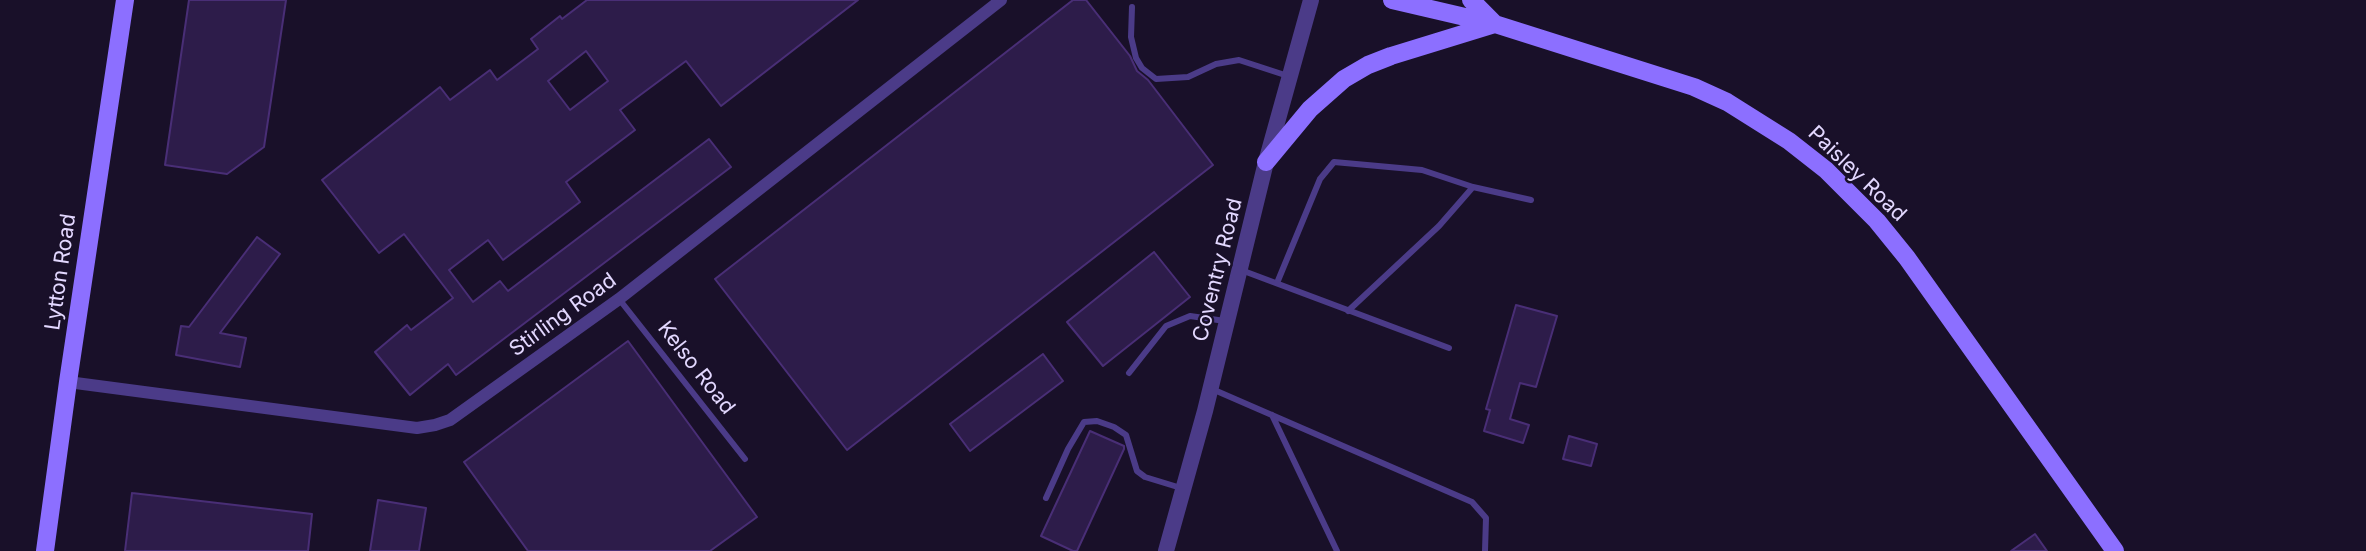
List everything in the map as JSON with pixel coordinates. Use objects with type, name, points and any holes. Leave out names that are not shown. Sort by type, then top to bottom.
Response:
[{"type":"main road","name":"Lytton Road","points":[[45,551],[125,0]]},
{"type":"main road","name":"Paisley Road","points":[[1392,0],[1495,24],[1694,88],[1727,102],[1789,141],[1826,170],[1877,221],[1907,258],[2115,551]]},
{"type":"main road","points":[[1266,162],[1310,109],[1344,79],[1391,56],[1495,24],[1471,0]]},
{"type":"street","name":"Stirling Road","points":[[68,382],[417,428],[435,425],[465,411],[619,299],[1001,0]]},
{"type":"street","name":"Coventry Road","points":[[1166,551],[1266,162],[1311,0]]},
{"type":"lane","points":[[1132,7],[1131,37],[1136,58],[1142,68],[1156,79],[1188,77],[1216,64],[1239,60],[1290,77]]},
{"type":"lane","points":[[1277,283],[1320,179],[1334,162],[1422,170],[1473,187],[1531,200]]},
{"type":"lane","points":[[1349,311],[1439,226],[1473,187]]},
{"type":"lane","points":[[1240,269],[1449,348]]},
{"type":"lane","name":"Kelso Road","points":[[619,299],[745,459]]},
{"type":"lane","points":[[1129,373],[1166,326],[1190,316],[1227,321]]},
{"type":"lane","points":[[1210,388],[1472,502],[1486,518],[1485,551]]},
{"type":"lane","points":[[1272,415],[1337,551]]},
{"type":"lane","points":[[1046,498],[1084,422],[1097,421],[1126,435],[1137,471],[1145,477],[1183,488]]},
{"type":"building","points":[[189,0],[286,0],[264,147],[227,174],[165,165]]},
{"type":"building","points":[[587,0],[858,0],[721,106],[686,61],[620,110],[635,130],[566,182],[580,202],[503,260],[488,240],[449,270],[473,302],[500,281],[508,291],[709,139],[731,167],[456,375],[448,364],[410,395],[375,352],[407,325],[411,330],[453,298],[404,234],[379,253],[322,180],[440,87],[450,100],[490,70],[497,80],[538,49],[531,39],[560,16],[562,19]],"holes":[[[586,51],[608,81],[570,110],[548,81]]]},
{"type":"building","points":[[1073,0],[1086,0],[1130,56],[1137,71],[1148,80],[1213,165],[847,450],[715,279]]},
{"type":"building","points":[[257,237],[280,254],[220,333],[246,338],[240,367],[176,355],[181,326],[189,327]]},
{"type":"building","points":[[1154,252],[1190,297],[1103,366],[1067,322]]},
{"type":"building","points":[[1516,305],[1557,316],[1536,387],[1520,383],[1510,419],[1529,425],[1523,443],[1484,431],[1490,410],[1486,409]]},
{"type":"building","points":[[628,341],[757,517],[710,551],[528,551],[464,462]]},
{"type":"building","points":[[1043,354],[1063,381],[970,451],[950,424]]},
{"type":"building","points":[[1090,431],[1124,446],[1124,449],[1077,551],[1073,551],[1041,536]]},
{"type":"building","points":[[1569,436],[1597,444],[1591,466],[1563,459]]},
{"type":"building","points":[[132,493],[312,514],[308,551],[125,551]]},
{"type":"building","points":[[378,500],[426,508],[419,551],[370,551]]},
{"type":"building","points":[[2035,534],[2047,551],[2011,551]]}]
